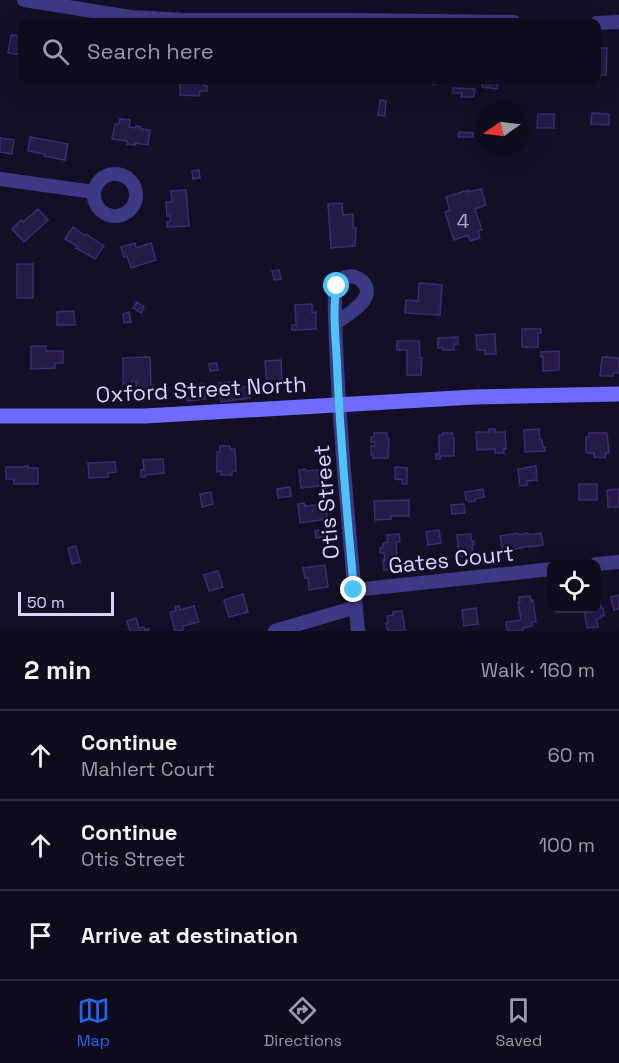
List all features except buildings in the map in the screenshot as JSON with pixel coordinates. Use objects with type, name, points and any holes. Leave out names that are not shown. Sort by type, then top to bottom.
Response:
[{"type":"street","points":[[24,0],[158,18]]},
{"type":"street","points":[[601,23],[619,22]]},
{"type":"street","points":[[0,179],[94,192]]},
{"type":"street","name":"Otis Street","points":[[336,323],[343,472],[358,631]]},
{"type":"street","name":"Oxford Street North","points":[[0,416],[145,416],[474,397],[619,394]]},
{"type":"street","points":[[601,564],[619,562]]},
{"type":"street","name":"Gates Court","points":[[354,590],[547,570]]},
{"type":"street","points":[[275,631],[356,607]]},
{"type":"route","points":[[337,286],[335,313],[339,405],[354,590]]}]
